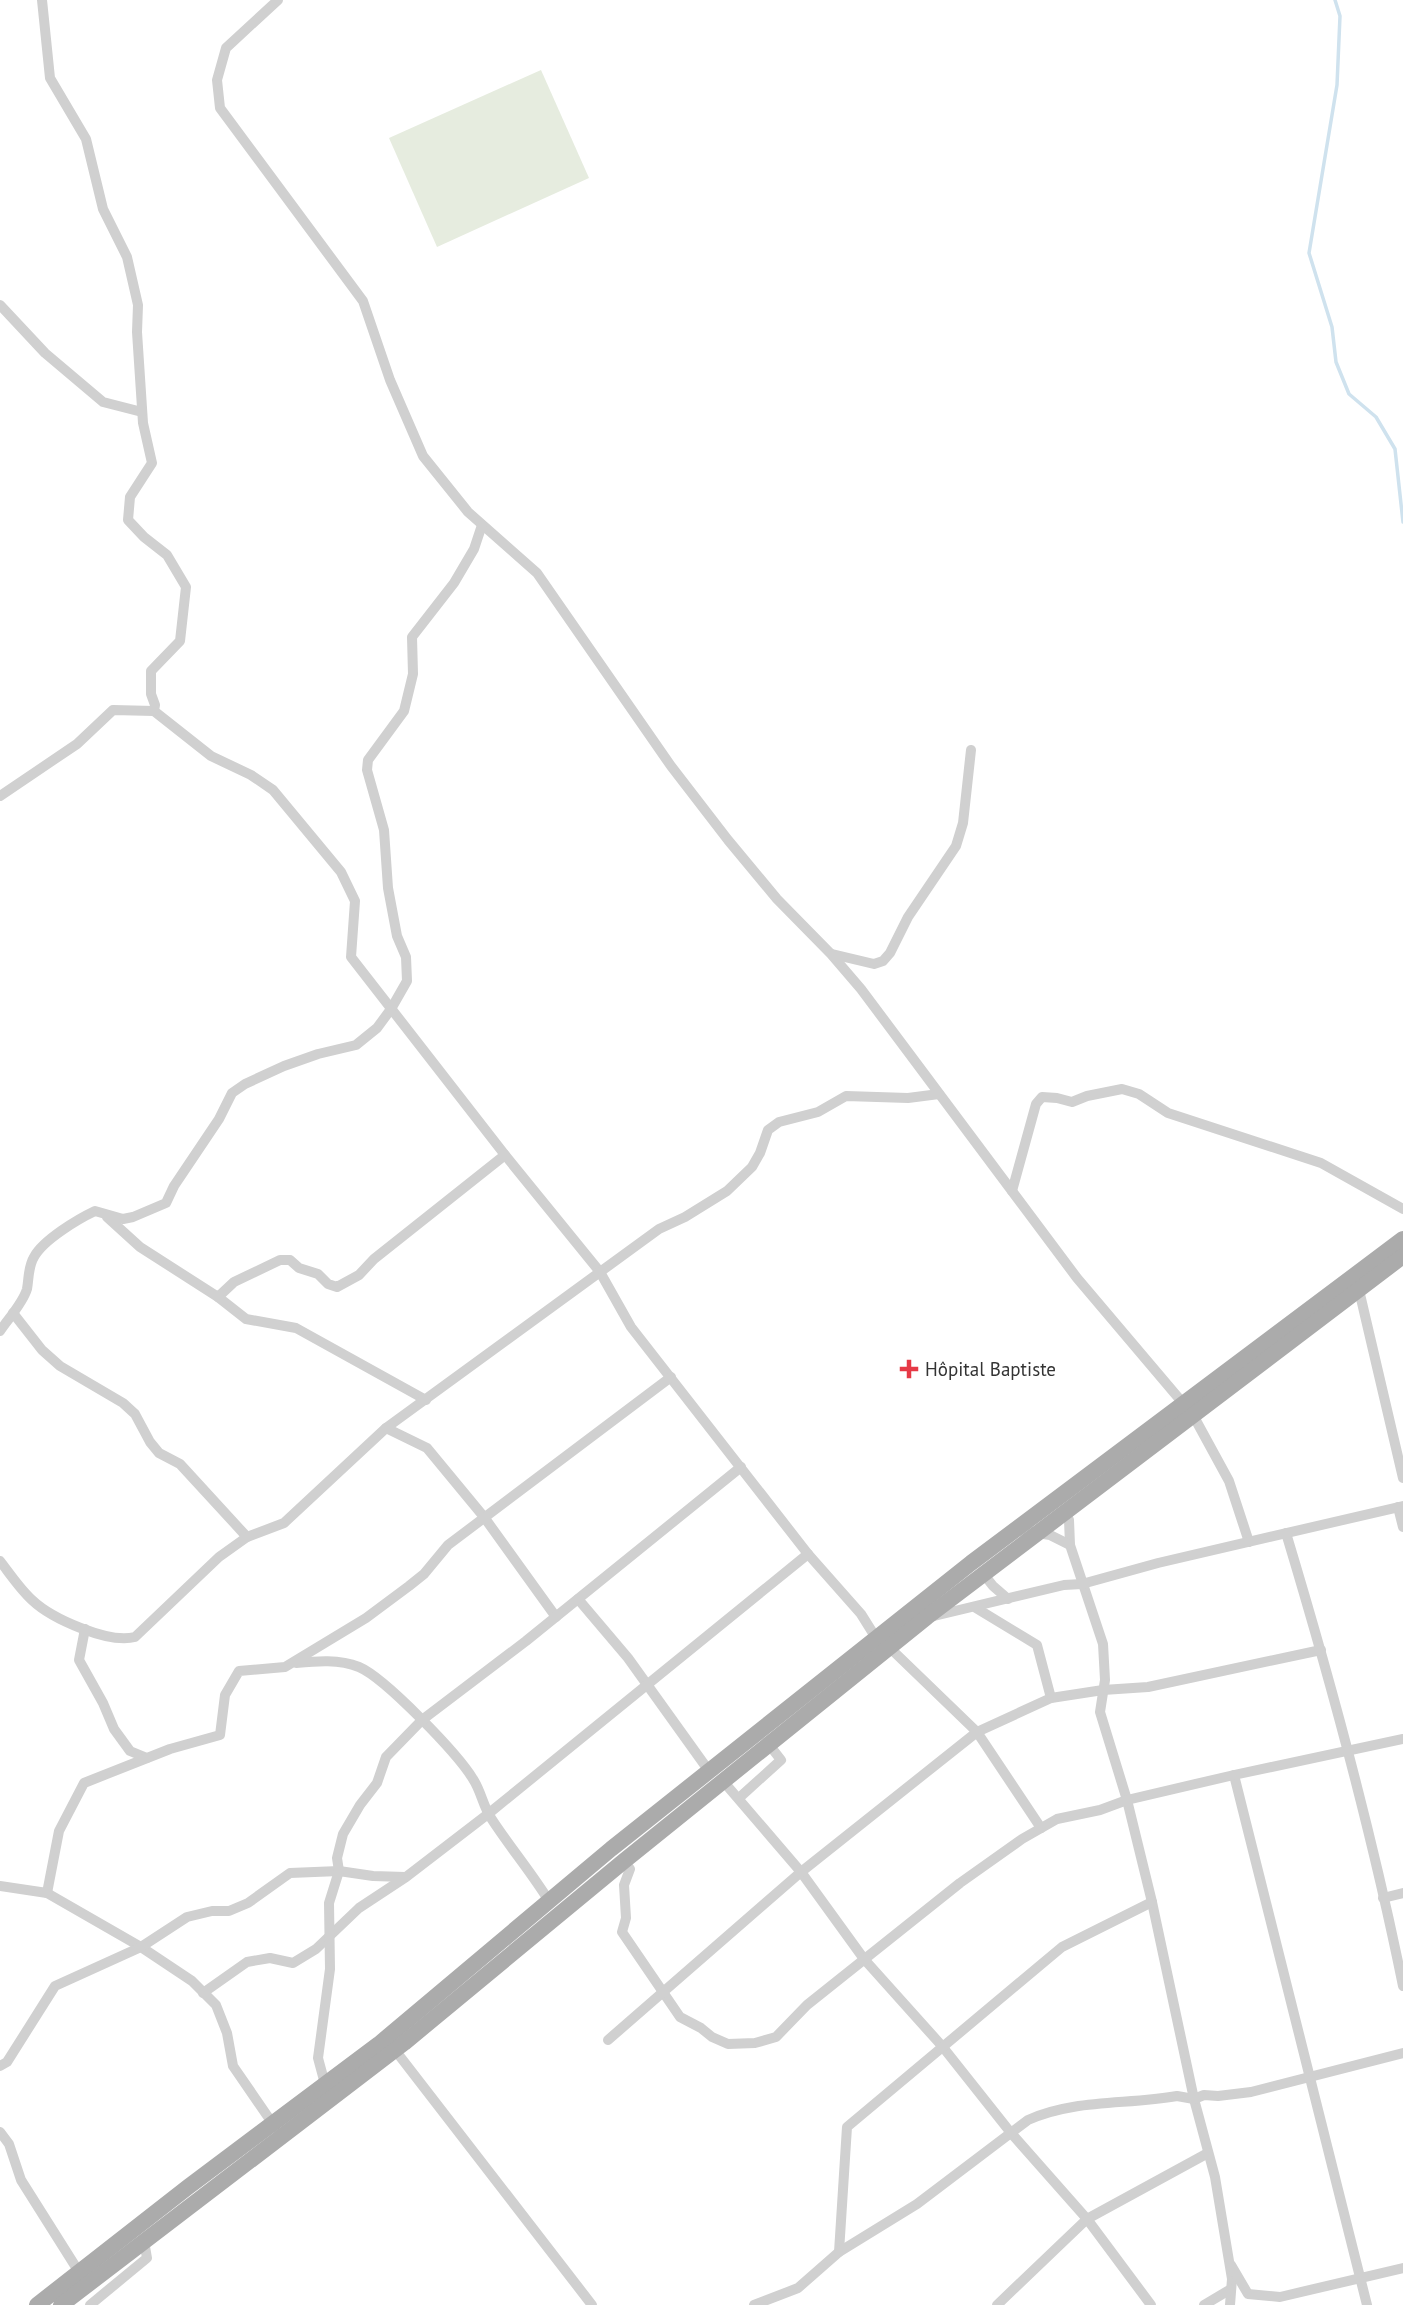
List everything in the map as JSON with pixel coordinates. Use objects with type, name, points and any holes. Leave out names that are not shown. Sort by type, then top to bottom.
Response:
[{"type":"main road","points":[[332,2088],[379,2044],[549,1901],[709,1771],[883,1643],[978,1568],[1039,1533],[1403,1239]]},
{"type":"main road","points":[[37,2305],[332,2088],[395,2050],[769,1744],[883,1643],[927,1617],[1018,1530],[1359,1290],[1403,1256]]},
{"type":"main road","points":[[61,2305],[144,2241],[277,2129]]},
{"type":"street","points":[[42,0],[50,78],[86,139],[103,209],[127,257],[138,305],[136,332],[142,412],[152,463],[130,498],[128,520],[167,555],[186,587],[180,641],[152,671],[151,694],[154,711]]},
{"type":"street","points":[[278,0],[226,48],[216,80],[220,108],[363,301],[390,380],[423,456],[467,512],[537,573],[695,798],[778,899],[861,989],[1077,1278],[1188,1410],[1229,1481],[1249,1542]]},
{"type":"street","points":[[0,305],[45,353],[103,402],[142,412]]},
{"type":"street","points":[[0,1331],[26,1291],[27,1274],[34,1255],[66,1227],[95,1211],[123,1219],[166,1203],[232,1094],[245,1084],[284,1066],[356,1045],[377,1028],[391,1009],[407,981],[406,957],[397,936],[388,888],[384,830],[367,770],[368,760],[404,711],[412,674],[412,637],[454,583],[474,549],[482,524]]},
{"type":"street","points":[[0,796],[77,744],[113,710],[154,711],[211,756],[251,775],[273,790],[341,872],[355,901],[351,957],[600,1272],[631,1327],[808,1554],[883,1643],[977,1732],[1041,1828]]},
{"type":"street","points":[[831,954],[874,964],[883,961],[890,953],[908,917],[956,846],[963,823],[971,750]]},
{"type":"street","points":[[1012,1191],[1036,1104],[1042,1097],[1072,1102],[1122,1089],[1139,1094],[1168,1113],[1321,1163],[1403,1209]]},
{"type":"street","points":[[0,1561],[34,1602],[85,1629],[120,1639],[131,1639],[140,1635],[219,1557],[247,1537],[284,1523],[386,1428],[659,1229],[685,1217],[727,1191],[752,1167],[768,1130],[779,1122],[818,1112],[846,1096],[908,1098],[939,1094]]},
{"type":"street","points":[[218,1297],[234,1282],[280,1260],[290,1260],[299,1268],[318,1274],[328,1284],[337,1287],[359,1275],[374,1259],[505,1155]]},
{"type":"street","points":[[103,1214],[140,1247],[218,1297],[246,1319],[296,1328],[426,1400]]},
{"type":"street","points":[[1359,1290],[1403,1478]]},
{"type":"street","points":[[13,1313],[42,1350],[60,1366],[123,1403],[135,1414],[159,1453],[180,1464],[247,1537]]},
{"type":"street","points":[[47,1893],[59,1831],[84,1783],[148,1758],[220,1735],[225,1695],[239,1671],[285,1667],[366,1618],[430,1568],[448,1545],[671,1377]]},
{"type":"street","points":[[386,1428],[428,1448],[484,1517],[556,1617]]},
{"type":"street","points":[[332,2088],[318,2058],[326,2008],[329,1903],[339,1871],[337,1858],[343,1834],[377,1783],[386,1757],[422,1720],[556,1617],[741,1467]]},
{"type":"street","points":[[927,1617],[976,1608],[1064,1585],[1082,1584],[1400,1506],[1403,1527]]},
{"type":"street","points":[[1064,1511],[1069,1520],[1070,1545],[1103,1644],[1105,1663],[1100,1712],[1128,1800],[1194,2099],[1215,2177],[1230,2263],[1230,2305]]},
{"type":"street","points":[[1018,1530],[1050,1535],[1070,1545]]},
{"type":"street","points":[[1286,1533],[1348,1752],[1403,1986]]},
{"type":"street","points":[[203,1993],[247,1962],[270,1958],[293,1963],[316,1949],[359,1908],[406,1877],[488,1814],[808,1554]]},
{"type":"street","points":[[978,1568],[1008,1599]]},
{"type":"street","points":[[578,1599],[648,1684],[709,1771]]},
{"type":"street","points":[[976,1608],[1037,1645],[1051,1698]]},
{"type":"street","points":[[85,1629],[79,1660],[122,1740],[130,1751],[148,1758]]},
{"type":"street","points":[[608,2040],[802,1872],[977,1732],[1051,1698],[1103,1690],[1148,1688],[1321,1650]]},
{"type":"street","points":[[292,1663],[322,1661],[362,1669],[396,1694],[468,1770],[488,1814],[526,1864],[549,1901]]},
{"type":"street","points":[[739,1798],[781,1760],[769,1744],[756,1734]]},
{"type":"street","points":[[624,1861],[630,1869],[624,1885],[626,1918],[622,1932],[662,1992],[680,2017],[712,2037],[729,2044],[755,2043],[776,2037],[807,2005],[961,1883],[1022,1839],[1057,1819],[1234,1775],[1403,1739]]},
{"type":"street","points":[[1234,1775],[1367,2305]]},
{"type":"street","points":[[723,1781],[802,1872],[864,1959],[942,2046],[1011,2133],[1087,2220],[1151,2305]]},
{"type":"street","points":[[0,2066],[7,2062],[55,1986],[141,1947],[187,1917],[212,1911],[229,1911],[248,1903],[290,1873],[339,1871],[406,1877]]},
{"type":"street","points":[[0,1886],[47,1893],[141,1947],[192,1982],[216,2005],[227,2033],[233,2066],[277,2129]]},
{"type":"street","points":[[1383,1898],[1403,1893]]},
{"type":"street","points":[[839,2252],[847,2127],[1062,1947],[1152,1902]]},
{"type":"street","points":[[395,2050],[592,2305]]},
{"type":"street","points":[[754,2305],[798,2288],[839,2252],[918,2204],[1028,2120],[1055,2109],[1177,2096],[1194,2099],[1204,2095],[1233,2095],[1403,2053]]},
{"type":"street","points":[[0,2132],[9,2144],[21,2180],[79,2272]]},
{"type":"street","points":[[998,2305],[1087,2220],[1208,2153]]},
{"type":"street","points":[[90,2305],[147,2258],[144,2241]]},
{"type":"street","points":[[1230,2263],[1248,2294],[1267,2297],[1301,2294],[1403,2268]]},
{"type":"street","points":[[1204,2305],[1231,2289]]},
{"type":"shaded area","points":[[541,70],[589,178],[437,247],[389,138]]},
{"type":"waterway","points":[[1335,0],[1340,16],[1337,85],[1309,253],[1332,327],[1336,362],[1349,394],[1376,417],[1395,449],[1403,522]]},
{"type":"place","name":"Hôpital Baptiste","points":[[909,1369]]}]
